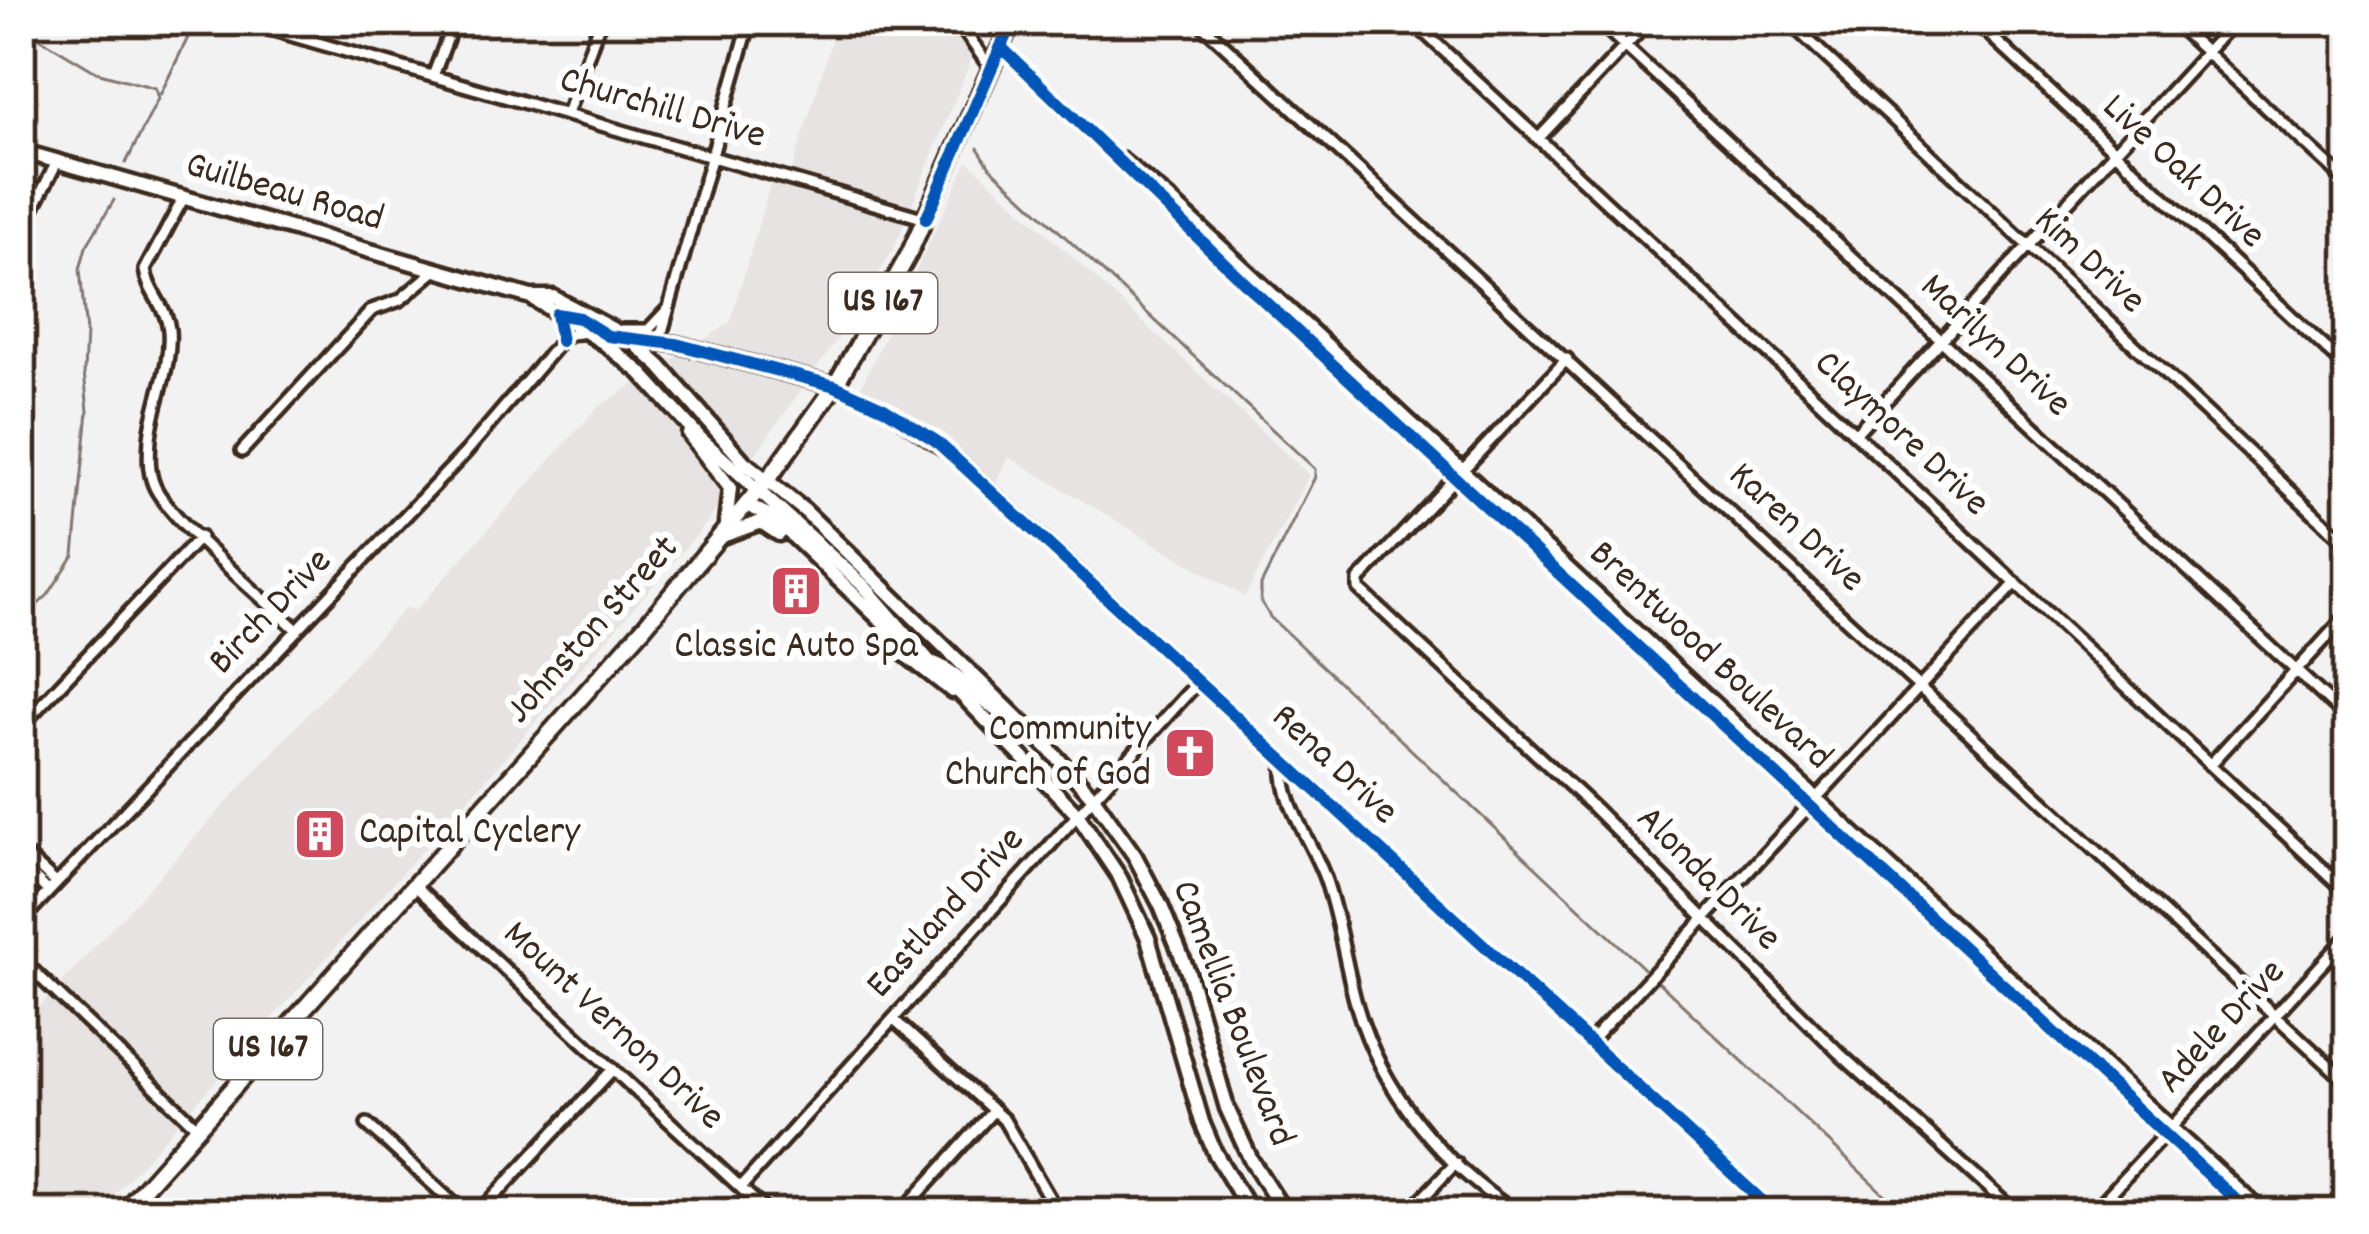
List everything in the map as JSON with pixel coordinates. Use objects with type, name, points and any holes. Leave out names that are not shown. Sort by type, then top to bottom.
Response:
[{"type":"main road","name":"Johnston Street","points":[[122,1213],[764,485],[835,386],[926,219],[1012,21]]},
{"type":"main road","name":"Guilbeau Road","points":[[21,151],[531,297],[640,372],[681,418],[764,485]]},
{"type":"main road","name":"Guilbeau Road","points":[[531,297],[553,297],[623,334],[670,377],[764,485]]},
{"type":"main road","points":[[556,314],[579,318],[608,335],[653,340],[835,386]]},
{"type":"main road","points":[[681,418],[698,450],[730,488],[729,517],[721,536]]},
{"type":"main road","name":"Camellia Boulevard","points":[[764,485],[1078,814],[1120,878],[1148,938],[1202,1122],[1251,1213]]},
{"type":"main road","name":"Camellia Boulevard","points":[[764,485],[805,511],[1093,797],[1156,893],[1188,972],[1227,1108],[1251,1160],[1286,1213]]},
{"type":"main road","points":[[746,505],[775,518],[901,643],[954,670],[998,711],[1021,722]]},
{"type":"main road","points":[[721,536],[749,523],[771,526],[881,635],[936,682],[970,702]]},
{"type":"street","name":"Churchill Drive","points":[[242,21],[278,26],[433,76],[926,219]]},
{"type":"street","points":[[433,76],[454,21]]},
{"type":"street","points":[[567,114],[600,21]]},
{"type":"street","points":[[653,340],[662,332],[750,21]]},
{"type":"street","points":[[957,21],[991,69]]},
{"type":"street","name":"Karen Drive","points":[[1198,21],[2348,1083]]},
{"type":"street","name":"Claymore Drive","points":[[1412,21],[2348,893]]},
{"type":"street","name":"Marilyn Drive","points":[[1598,21],[2348,718]]},
{"type":"street","points":[[1538,139],[1649,21]]},
{"type":"street","name":"Kim Drive","points":[[1788,21],[2348,545]]},
{"type":"street","name":"Live Oak Drive","points":[[1975,21],[2348,369]]},
{"type":"street","points":[[2172,21],[2348,184]]},
{"type":"street","points":[[1855,434],[2235,21]]},
{"type":"street","name":"Brentwood Boulevard","points":[[1000,47],[1141,186],[1460,474],[2168,1130],[2265,1213]]},
{"type":"street","points":[[21,232],[57,161]]},
{"type":"street","points":[[184,197],[145,270],[164,309],[169,332],[168,361],[151,431],[150,467],[159,494],[297,630]]},
{"type":"street","points":[[242,452],[372,310],[400,300],[438,268]]},
{"type":"street","points":[[623,334],[648,330],[665,311]]},
{"type":"street","points":[[556,314],[561,341],[587,332]]},
{"type":"street","name":"Birch Drive","points":[[21,921],[493,423],[561,341]]},
{"type":"street","points":[[1460,474],[1567,358]]},
{"type":"street","name":"Rena Drive","points":[[835,386],[884,408],[942,446],[1775,1213]]},
{"type":"street","name":"Alonda Drive","points":[[1460,474],[1358,586],[1839,1052],[2017,1213]]},
{"type":"street","points":[[21,726],[200,537]]},
{"type":"street","points":[[1589,1043],[2016,583]]},
{"type":"street","points":[[2210,765],[2348,614]]},
{"type":"street","name":"Eastland Drive","points":[[741,1187],[1198,682]]},
{"type":"street","points":[[1284,761],[1288,795],[1328,884],[1353,992],[1374,1053],[1416,1121],[1456,1163],[1517,1213]]},
{"type":"street","points":[[21,851],[52,887]]},
{"type":"street","points":[[21,865],[52,887]]},
{"type":"street","name":"Mount Vernon Drive","points":[[415,885],[768,1213]]},
{"type":"street","name":"Adele Drive","points":[[2092,1213],[2348,936]]},
{"type":"street","points":[[21,959],[198,1128]]},
{"type":"street","points":[[892,1019],[994,1110],[1018,1140],[1058,1213]]},
{"type":"street","points":[[479,1213],[613,1069]]},
{"type":"street","points":[[901,1213],[994,1110]]},
{"type":"street","points":[[367,1124],[464,1213]]},
{"type":"street","name":"Brentwood Boulevard","points":[[2168,1130],[2250,1213]]},
{"type":"street","points":[[1408,1213],[1456,1163]]},
{"type":"street","points":[[1490,1193],[1507,1213]]},
{"type":"shaded area","points":[[829,21],[987,21],[894,248],[852,319],[704,526],[496,768],[98,1213],[21,1213],[21,1027],[406,607],[415,611],[597,408],[730,323],[775,167],[792,171],[835,30]]},
{"type":"shaded area","points":[[968,161],[1309,475],[1245,597],[1009,457],[996,483],[943,432],[860,389]]},
{"type":"waterway","points":[[160,95],[196,21]]},
{"type":"waterway","points":[[21,27],[96,72],[155,88],[158,99],[126,163]]},
{"type":"waterway","points":[[978,148],[990,167],[1315,469],[1261,585],[1261,601],[1270,617],[1904,1213]]},
{"type":"waterway","points":[[21,620],[48,595],[74,555],[88,411],[80,269],[86,247],[114,200]]},
{"type":"cycle path","points":[[926,219],[1012,21]]},
{"type":"cycle path","points":[[1001,47],[1248,286],[2250,1213]]},
{"type":"cycle path","points":[[561,341],[556,314],[579,318],[608,336],[676,344],[835,386],[884,408],[936,441],[1775,1213]]},
{"type":"place","name":"Classic Auto Spa","points":[[796,591]]},
{"type":"place","name":"Community Church of God","points":[[1190,753]]},
{"type":"place","name":"Capital Cyclery","points":[[320,834]]}]
